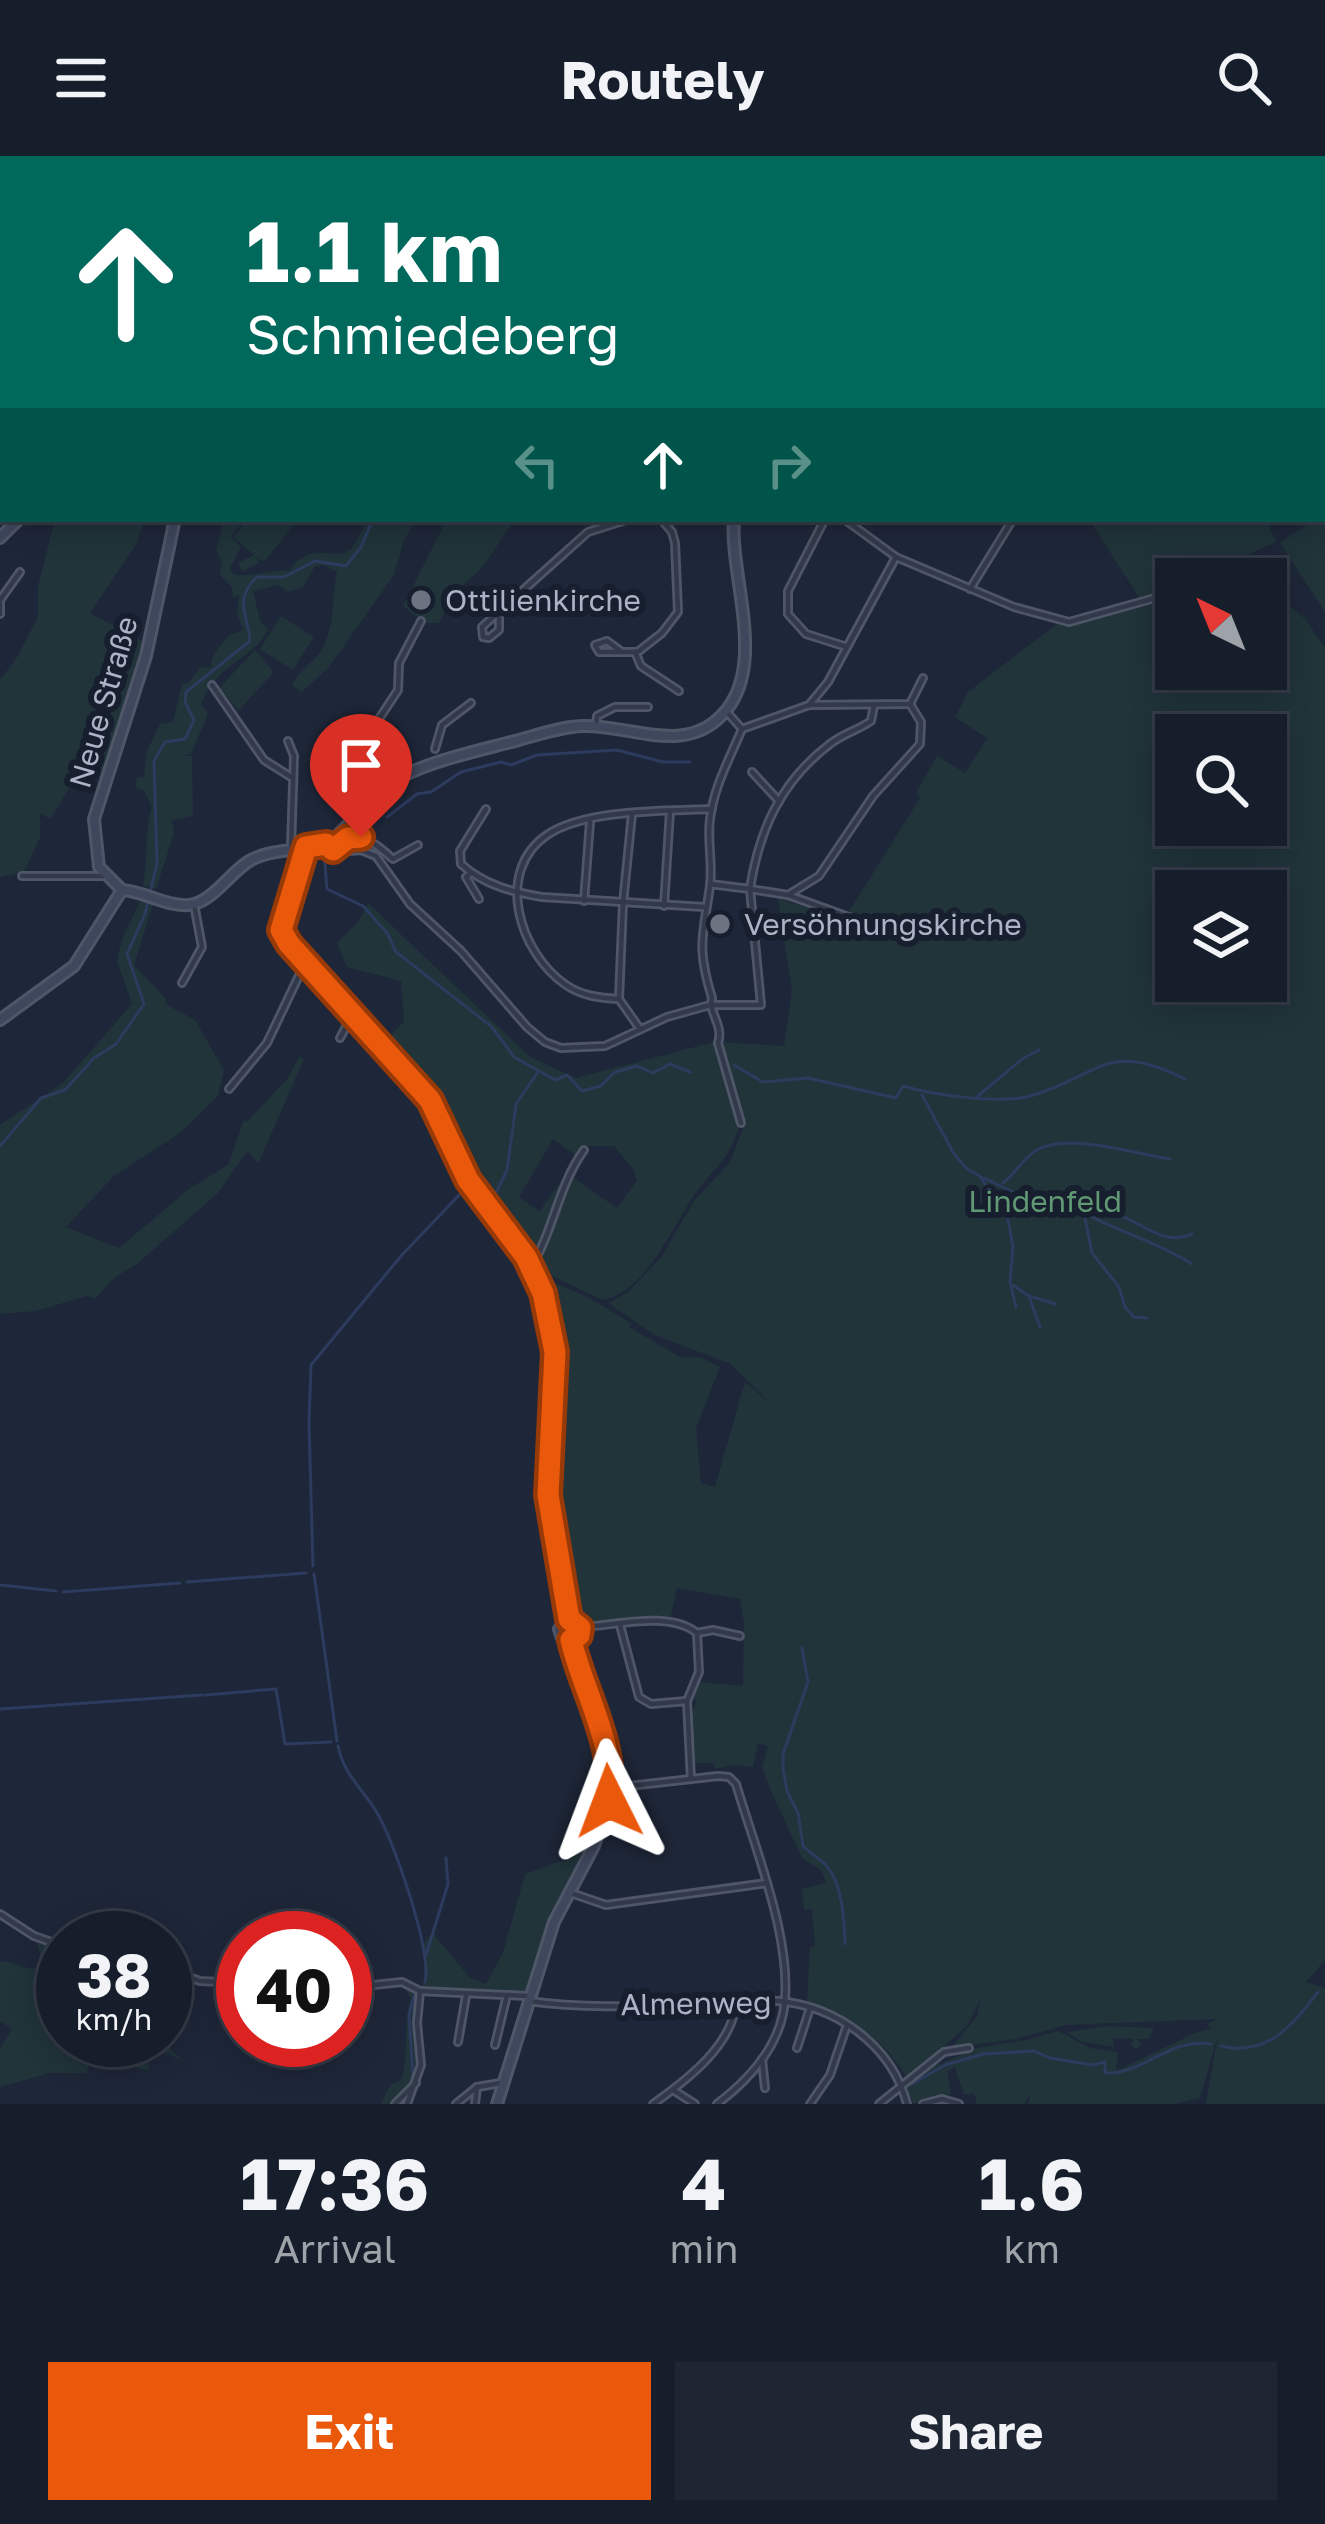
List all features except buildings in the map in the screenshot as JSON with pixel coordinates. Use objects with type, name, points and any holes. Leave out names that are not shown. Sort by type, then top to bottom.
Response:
[{"type":"street","name":"Neue Straße","points":[[105,876],[96,856],[94,819],[146,656],[174,522]]},
{"type":"street","points":[[499,612],[588,532],[620,522]]},
{"type":"street","points":[[622,652],[635,652],[654,640],[678,612],[675,543],[664,522]]},
{"type":"street","points":[[329,847],[378,790],[415,772],[494,747],[568,727],[684,736],[706,728],[726,711],[741,676],[744,639],[734,522]]},
{"type":"street","points":[[823,522],[788,591],[788,614],[806,634],[847,647]]},
{"type":"street","points":[[848,522],[896,557],[1014,607],[1069,622],[1155,598]]},
{"type":"street","points":[[970,589],[1011,522]]},
{"type":"street","points":[[809,705],[828,682],[896,557]]},
{"type":"street","points":[[0,614],[0,602],[20,572]]},
{"type":"street","points":[[378,790],[374,728],[398,690],[399,663],[421,621]]},
{"type":"street","points":[[635,652],[641,666],[679,691]]},
{"type":"street","points":[[910,704],[923,678]]},
{"type":"street","points":[[212,685],[265,762],[291,777]]},
{"type":"street","points":[[435,749],[442,725],[471,703]]},
{"type":"street","points":[[741,1123],[718,1043],[718,1022],[710,1005],[700,949],[710,884],[712,809],[725,764],[742,729],[809,705],[910,704]]},
{"type":"street","points":[[788,895],[819,876],[873,796],[913,755],[922,731],[910,704]]},
{"type":"street","points":[[22,876],[105,876],[122,890],[194,904],[250,861],[291,847],[361,850],[376,856],[410,904],[545,1042],[590,1049],[710,1005],[761,1005],[750,889],[757,845],[779,801],[826,747],[868,724],[874,705]]},
{"type":"street","points":[[596,727],[598,716],[615,707],[648,707]]},
{"type":"street","points":[[726,711],[742,729]]},
{"type":"street","points":[[288,741],[294,756],[291,847]]},
{"type":"street","points":[[752,772],[779,801]]},
{"type":"street","points":[[486,809],[460,851],[459,861],[471,873],[517,893],[704,907]]},
{"type":"street","points":[[619,999],[579,992],[549,970],[529,941],[517,893],[518,871],[531,848],[558,828],[632,814],[712,809]]},
{"type":"street","points":[[664,906],[670,811]]},
{"type":"street","points":[[632,814],[622,903],[619,999],[640,1029]]},
{"type":"street","points":[[584,901],[590,820]]},
{"type":"street","points":[[329,847],[361,837],[393,859],[418,844]]},
{"type":"street","points":[[306,847],[281,923],[284,938],[417,1083],[439,1115],[485,1208],[531,1267],[543,1293],[554,1333],[548,1495],[569,1619],[580,1628],[669,1623],[698,1633],[699,1672],[687,1701],[691,1779]]},
{"type":"street","points":[[471,873],[466,877],[479,899]]},
{"type":"street","points":[[710,884],[788,895],[868,924]]},
{"type":"street","points":[[0,1020],[76,964],[122,890]]},
{"type":"street","points":[[182,983],[202,947],[194,904]]},
{"type":"street","points":[[229,1089],[267,1042],[306,961]]},
{"type":"street","points":[[340,1038],[352,1014]]},
{"type":"street","points":[[531,1267],[562,1186],[584,1150]]},
{"type":"street","points":[[569,1619],[559,1629],[562,1637],[571,1640]]},
{"type":"street","points":[[620,1624],[634,1688],[641,1699],[658,1704],[687,1701]]},
{"type":"street","points":[[571,1640],[580,1628]]},
{"type":"street","points":[[698,1633],[713,1630],[740,1636]]},
{"type":"street","points":[[496,2104],[554,1922],[594,1846],[610,1788],[604,1735],[571,1640]]},
{"type":"street","points":[[610,1788],[732,1779],[767,1883],[784,2002],[778,2031],[762,2059],[717,2104]]},
{"type":"street","points":[[568,1892],[606,1905],[767,1883]]},
{"type":"street","points":[[0,1914],[36,1937]]},
{"type":"street","name":"Almenweg","points":[[372,1985],[402,1982],[420,1991],[443,1989],[466,1996],[629,2005],[784,2002],[847,2025],[886,2056],[902,2085]]},
{"type":"street","points":[[407,2104],[421,2065],[420,1991]]},
{"type":"street","points":[[495,2045],[507,1995]]},
{"type":"street","points":[[458,2042],[466,1996]]},
{"type":"street","points":[[653,2104],[726,2035],[736,2002]]},
{"type":"street","points":[[797,2048],[810,2008]]},
{"type":"street","points":[[810,2104],[830,2074],[847,2025]]},
{"type":"street","points":[[879,2104],[944,2052],[969,2048]]},
{"type":"street","points":[[762,2059],[765,2088]]},
{"type":"street","points":[[395,2104],[416,2082]]},
{"type":"street","points":[[456,2104],[477,2087],[501,2083]]},
{"type":"street","points":[[902,2085],[908,2104]]},
{"type":"street","points":[[475,2104],[477,2087]]},
{"type":"street","points":[[673,2090],[695,2104]]},
{"type":"street","points":[[923,2104],[942,2099],[959,2104]]},
{"type":"green space","points":[[54,522],[143,522],[137,543],[90,613],[144,642],[101,777],[79,773],[50,819],[40,813],[40,837],[24,872],[0,877],[0,680],[38,617],[38,587]]},
{"type":"green space","points":[[224,522],[243,522],[231,537],[241,547],[230,568],[233,574],[289,571],[301,558],[313,554],[343,554],[367,522],[414,522],[394,575],[329,667],[302,692],[292,685],[327,638],[337,572],[315,566],[304,586],[289,592],[278,585],[253,591],[260,620],[268,630],[216,679],[201,704],[208,714],[191,754],[181,756],[192,756],[193,816],[172,820],[174,833],[156,889],[143,885],[152,808],[144,790],[135,787],[137,778],[144,777],[147,751],[160,724],[173,722],[182,684],[200,667],[210,668],[213,655],[229,635],[243,630],[237,614],[239,595],[233,598],[232,587],[220,575],[222,563],[216,549]]},
{"type":"green space","points":[[246,522],[296,522],[264,562],[257,557],[259,563],[242,572],[238,563],[254,555],[233,537]]},
{"type":"green space","points":[[445,522],[513,522],[482,568],[453,594],[439,623],[425,623],[403,606]]},
{"type":"green space","points":[[1091,522],[1267,522],[1276,542],[1240,558],[1155,558],[1155,594],[1140,599]]},
{"type":"green space","points":[[1312,522],[1325,522],[1325,612],[1280,543]]},
{"type":"green space","name":"Lindenfeld","points":[[1155,602],[1155,690],[1287,690],[1287,603],[1325,648],[1325,1960],[1306,1982],[1325,1988],[1325,2104],[1206,2104],[1218,2035],[1200,2098],[1173,2104],[1029,2104],[1030,2094],[1024,2104],[977,2104],[974,2093],[964,2095],[955,2067],[947,2071],[951,2094],[913,2104],[907,2088],[934,2062],[938,2065],[964,2050],[1058,2031],[1090,2048],[1118,2052],[1116,2071],[1210,2029],[1208,2024],[1216,2019],[1066,2025],[1016,2039],[951,2048],[977,2016],[981,1998],[967,2026],[907,2078],[864,2031],[807,2002],[810,1947],[815,1946],[812,1909],[804,1909],[802,1889],[826,1883],[822,1871],[802,1858],[771,1791],[762,1767],[768,1746],[758,1743],[753,1767],[715,1769],[714,1763],[695,1763],[692,1713],[697,1701],[692,1698],[700,1682],[743,1686],[740,1599],[677,1588],[670,1620],[587,1624],[576,1615],[553,1474],[562,1352],[544,1280],[600,1304],[680,1357],[702,1358],[720,1367],[696,1428],[701,1483],[715,1487],[745,1382],[770,1403],[731,1364],[655,1335],[608,1303],[627,1293],[662,1256],[694,1201],[730,1162],[743,1128],[739,1127],[724,1158],[693,1197],[645,1272],[632,1285],[603,1300],[541,1271],[529,1259],[470,1177],[434,1102],[384,1043],[404,1021],[401,981],[347,967],[337,943],[359,921],[368,903],[530,1057],[576,1078],[714,1042],[784,1046],[792,991],[778,899],[845,918],[920,798],[916,793],[937,756],[965,773],[987,738],[955,717],[968,692],[1057,624],[1069,626]],"holes":[[[553,1139],[576,1156],[583,1146],[614,1146],[637,1180],[617,1208],[567,1173],[539,1212],[519,1197]]]},
{"type":"green space","points":[[281,616],[314,637],[293,670],[260,649]]},
{"type":"green space","points":[[255,650],[274,672],[239,710],[219,688]]},
{"type":"green space","points":[[142,897],[154,901],[134,965],[167,1005],[195,1020],[224,1070],[218,1096],[180,1133],[114,1176],[66,1227],[119,1248],[189,1189],[228,1165],[244,1120],[287,1079],[300,1056],[304,1059],[258,1164],[248,1150],[218,1193],[95,1299],[87,1296],[36,1311],[0,1314],[0,1125],[63,1083],[132,1004],[117,961]]},
{"type":"green space","points":[[580,1844],[591,1845],[566,1892],[527,1992],[422,1986],[427,1968],[422,1946],[432,1932],[470,1978],[486,1984],[503,1953],[525,1874],[578,1855]]},
{"type":"green space","points":[[0,1962],[36,1968],[36,2067],[88,2067],[87,2073],[49,2073],[0,2087],[0,2048],[12,2029],[0,2021]]},
{"type":"green space","points":[[401,1983],[415,1990],[417,2068],[407,2096],[401,2092],[394,2104],[381,2104],[404,2070],[411,1998]]},
{"type":"green space","points":[[1109,2026],[1154,2028],[1149,2039],[1137,2039],[1141,2045],[1136,2050],[1131,2045],[1134,2039],[1113,2038],[1114,2047],[1080,2041],[1067,2032]]},
{"type":"waterway","points":[[0,1146],[41,1098],[65,1090],[94,1058],[116,1044],[144,1004],[127,954],[145,914],[157,863],[154,761],[165,742],[185,739],[194,720],[185,702],[186,692],[250,641],[244,600],[257,577],[284,577],[315,561],[346,566],[372,522]]},
{"type":"waterway","points":[[387,817],[417,794],[431,792],[461,772],[501,762],[511,765],[537,755],[617,750],[663,762],[690,762]]},
{"type":"waterway","points":[[324,853],[327,889],[363,906],[387,933],[396,952],[492,1027],[514,1057],[555,1080],[567,1075],[582,1091],[601,1086],[615,1072],[637,1066],[653,1073],[670,1064],[690,1072]]},
{"type":"waterway","points":[[978,1096],[1039,1050]]},
{"type":"waterway","points":[[734,1065],[763,1082],[808,1078],[896,1098],[903,1086],[968,1098],[1021,1098],[1121,1061],[1138,1062],[1185,1079]]},
{"type":"waterway","points":[[491,1203],[507,1170],[516,1104],[538,1072]]},
{"type":"waterway","points":[[922,1095],[954,1154],[980,1176],[1008,1220],[1013,1246],[1010,1282],[1016,1307]]},
{"type":"waterway","points":[[1003,1183],[1032,1153],[1051,1145],[1102,1146],[1170,1159]]},
{"type":"waterway","points":[[984,1178],[1032,1201],[1084,1213],[1092,1253],[1119,1287],[1125,1307],[1134,1317],[1147,1318]]},
{"type":"waterway","points":[[313,1566],[311,1365],[401,1256],[463,1191]]},
{"type":"waterway","points":[[1085,1213],[1121,1216],[1166,1237],[1192,1234]]},
{"type":"waterway","points":[[1086,1214],[1192,1264]]},
{"type":"waterway","points":[[1013,1285],[1029,1296],[1040,1327]]},
{"type":"waterway","points":[[1029,1296],[1056,1304]]},
{"type":"waterway","points":[[187,1582],[306,1573]]},
{"type":"waterway","points":[[314,1574],[337,1741]]},
{"type":"waterway","points":[[63,1592],[180,1583]]},
{"type":"waterway","points":[[0,1585],[56,1591]]},
{"type":"waterway","points":[[802,1648],[808,1682],[783,1754],[783,1768],[803,1846],[826,1865],[836,1882],[845,1944]]},
{"type":"waterway","points":[[205,1695],[276,1689],[285,1744],[331,1742]]},
{"type":"waterway","points":[[0,1709],[202,1695]]},
{"type":"waterway","points":[[338,1746],[349,1773],[384,1825],[401,1870],[423,1946],[425,1982]]},
{"type":"waterway","points":[[426,1955],[448,1884],[446,1858]]},
{"type":"waterway","points":[[1221,2046],[1265,2043],[1288,2027],[1318,1992]]},
{"type":"waterway","points":[[413,2076],[409,2015],[415,1993]]},
{"type":"waterway","points":[[912,2084],[945,2065],[983,2054],[1034,2051],[1093,2065],[1105,2062],[1105,2073],[1132,2068],[1182,2046],[1211,2044]]},
{"type":"place","name":"Ottilienkirche","points":[[421,600]]},
{"type":"place","name":"Versöhnungskirche","points":[[720,924]]},
{"type":"route","points":[[361,837],[348,838],[333,850],[326,844],[306,847],[281,930],[430,1100],[468,1180],[526,1257],[543,1293],[555,1352],[547,1469],[550,1512],[569,1619],[580,1628],[571,1640],[578,1670],[608,1750],[609,1801]]}]
